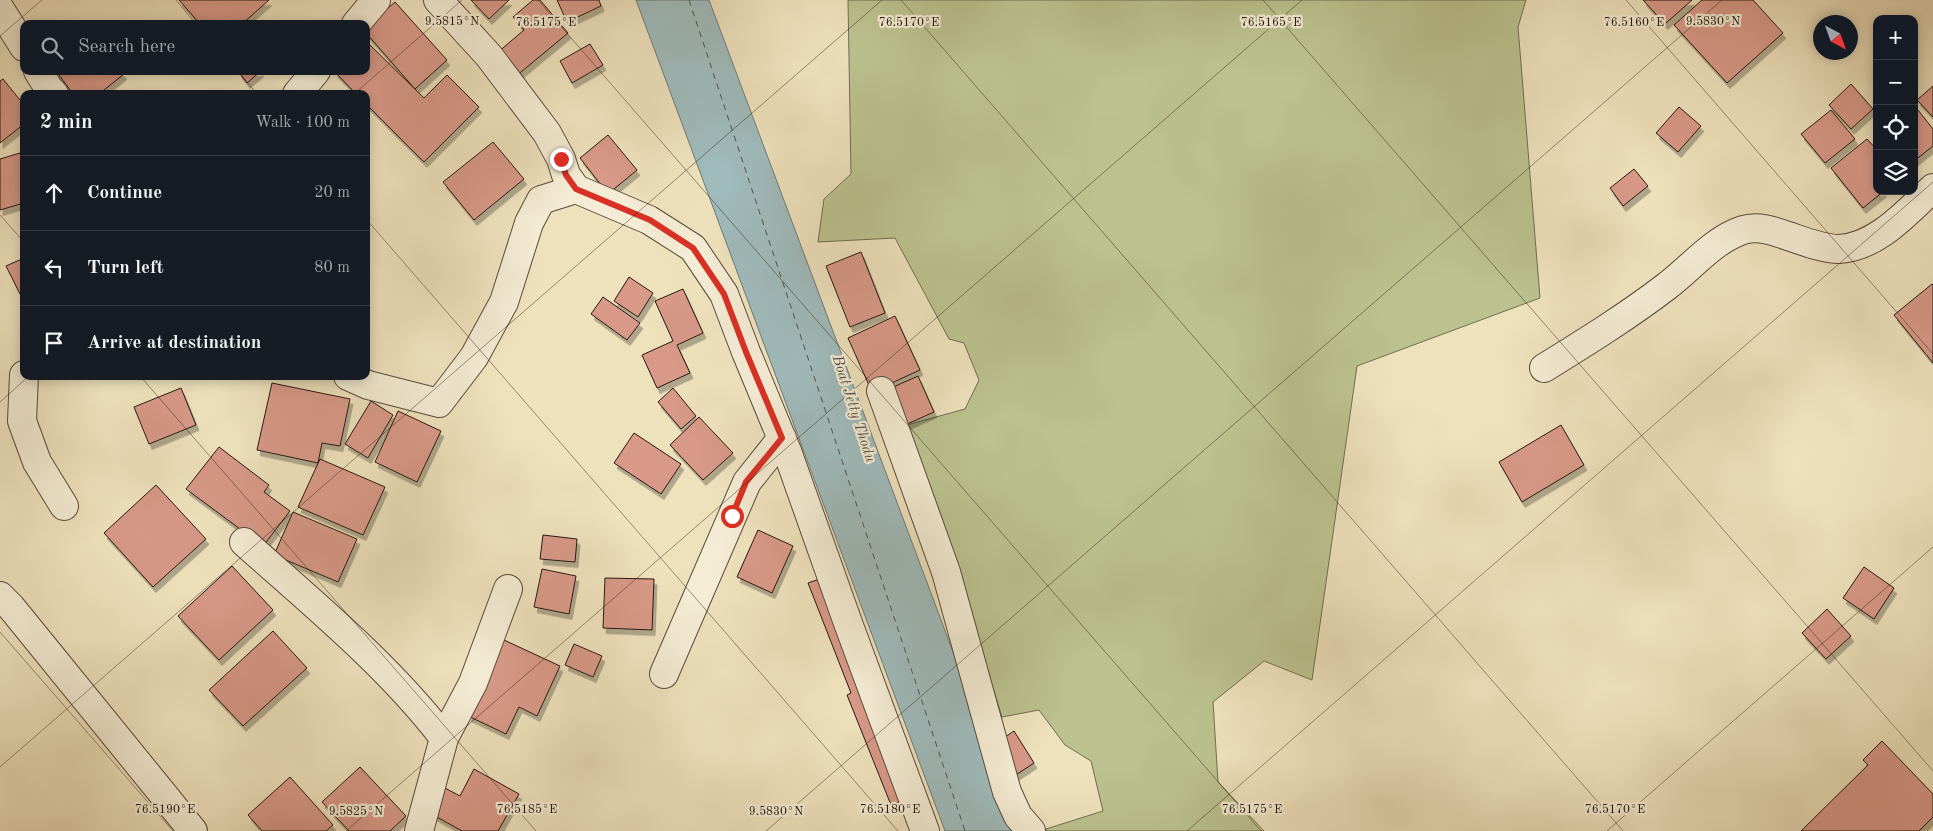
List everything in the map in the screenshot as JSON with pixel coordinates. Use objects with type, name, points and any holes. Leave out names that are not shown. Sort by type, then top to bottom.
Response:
[{"type":"street","points":[[359,20],[376,0]]},
{"type":"street","points":[[438,0],[489,56],[547,133],[561,159],[566,175],[576,189],[650,220],[693,248],[724,294],[782,438],[924,831]]},
{"type":"street","points":[[0,9],[20,41]]},
{"type":"street","points":[[40,75],[50,90]]},
{"type":"street","points":[[300,90],[313,75]]},
{"type":"street","points":[[1544,368],[1596,336],[1669,285],[1711,247],[1744,230],[1765,228],[1827,247],[1840,249],[1864,243],[1888,228],[1933,188]]},
{"type":"street","points":[[357,380],[368,385],[439,403],[474,358],[504,302],[529,223],[541,200],[576,189]]},
{"type":"street","points":[[24,380],[22,421],[37,462],[64,506]]},
{"type":"street","points":[[881,391],[946,572],[1008,792],[1018,816],[1031,831]]},
{"type":"street","points":[[664,674],[746,482],[782,438]]},
{"type":"street","points":[[244,542],[355,642],[421,709],[444,738]]},
{"type":"street","points":[[419,831],[444,738],[473,683],[508,589]]},
{"type":"street","points":[[0,596],[11,607],[193,831]]},
{"type":"green space","points":[[848,0],[1526,0],[1518,27],[1540,298],[1357,366],[1312,680],[1264,661],[1213,702],[1218,782],[1264,831],[1046,831],[1046,829],[1103,811],[1091,761],[1065,745],[1039,710],[1002,717],[930,486],[903,426],[965,409],[979,380],[964,343],[949,339],[895,238],[818,242],[824,199],[851,174]]},
{"type":"water","name":"Boat Jetty Thodu","points":[[636,0],[709,0],[1020,831],[945,831]]},
{"type":"building","points":[[179,0],[269,0],[246,20],[196,20]]},
{"type":"building","points":[[471,0],[509,0],[489,19]]},
{"type":"building","points":[[533,0],[540,0],[568,33],[509,82],[490,59],[524,30],[513,17]]},
{"type":"building","points":[[557,0],[599,0],[601,6],[567,22]]},
{"type":"building","points":[[1643,0],[1692,0],[1665,24]]},
{"type":"building","points":[[1702,0],[1753,0],[1783,33],[1727,83],[1674,25]]},
{"type":"building","points":[[395,2],[447,60],[415,89],[370,38],[370,24]]},
{"type":"building","points":[[590,44],[603,65],[572,83],[560,61]]},
{"type":"building","points":[[370,45],[424,98],[447,75],[479,107],[424,162],[370,108],[370,90],[352,90],[338,75],[370,75]]},
{"type":"building","points":[[59,75],[123,75],[104,90],[70,90]]},
{"type":"building","points":[[241,75],[256,75],[247,83]]},
{"type":"building","points":[[3,79],[20,100],[20,127],[0,143],[0,81]]},
{"type":"building","points":[[1851,84],[1873,109],[1851,129],[1829,105]]},
{"type":"building","points":[[1933,86],[1933,117],[1918,101]]},
{"type":"building","points":[[1679,107],[1701,126],[1678,152],[1656,133]]},
{"type":"building","points":[[1831,110],[1855,139],[1825,163],[1801,134]]},
{"type":"building","points":[[1918,110],[1933,129],[1933,146],[1918,158]]},
{"type":"building","points":[[608,135],[637,170],[608,194],[580,158]]},
{"type":"building","points":[[1867,139],[1873,146],[1873,195],[1879,195],[1863,208],[1831,168]]},
{"type":"building","points":[[493,142],[524,179],[474,220],[443,182]]},
{"type":"building","points":[[20,153],[20,204],[0,210],[0,159]]},
{"type":"building","points":[[1634,169],[1648,186],[1623,206],[1610,188]]},
{"type":"building","points":[[861,252],[885,313],[850,327],[826,266]]},
{"type":"building","points":[[20,260],[20,294],[6,266]]},
{"type":"building","points":[[629,277],[653,293],[638,317],[614,301]]},
{"type":"building","points":[[1933,285],[1933,363],[1894,315]]},
{"type":"building","points":[[683,289],[703,333],[677,345],[690,373],[657,388],[642,355],[673,341],[655,301]]},
{"type":"building","points":[[603,297],[640,323],[627,340],[591,314]]},
{"type":"building","points":[[895,316],[920,370],[872,392],[848,338]]},
{"type":"building","points":[[918,376],[934,412],[887,433],[871,397]]},
{"type":"building","points":[[272,383],[350,399],[340,446],[322,443],[318,463],[257,450]]},
{"type":"building","points":[[181,388],[196,425],[149,444],[134,407]]},
{"type":"building","points":[[673,388],[696,416],[681,429],[658,402]]},
{"type":"building","points":[[371,401],[393,415],[368,458],[345,444]]},
{"type":"building","points":[[398,411],[441,431],[417,482],[375,462]]},
{"type":"building","points":[[699,417],[733,453],[703,480],[670,445]]},
{"type":"building","points":[[1561,425],[1584,465],[1522,502],[1499,462]]},
{"type":"building","points":[[634,433],[681,464],[661,494],[614,463]]},
{"type":"building","points":[[219,447],[269,485],[264,492],[290,511],[263,546],[186,489]]},
{"type":"building","points":[[320,459],[385,487],[363,535],[298,507]]},
{"type":"building","points":[[156,485],[206,539],[153,587],[104,533]]},
{"type":"building","points":[[293,512],[357,539],[338,582],[274,555]]},
{"type":"building","points":[[758,530],[793,546],[772,593],[737,577]]},
{"type":"building","points":[[543,535],[577,539],[575,562],[540,559]]},
{"type":"building","points":[[232,566],[273,610],[219,660],[178,616]]},
{"type":"building","points":[[1864,567],[1894,588],[1874,619],[1843,598]]},
{"type":"building","points":[[542,569],[576,576],[569,614],[534,607]]},
{"type":"building","points":[[828,576],[915,796],[891,805],[847,695],[851,693],[808,583]]},
{"type":"building","points":[[605,578],[654,579],[652,630],[603,628]]},
{"type":"building","points":[[1827,609],[1851,636],[1826,659],[1802,633]]},
{"type":"building","points":[[273,631],[307,668],[243,726],[209,690]]},
{"type":"building","points":[[504,640],[560,666],[537,716],[519,707],[506,734],[468,716]]},
{"type":"building","points":[[574,644],[602,656],[593,677],[565,665]]},
{"type":"building","points":[[1014,731],[1034,763],[1005,782],[984,751]]},
{"type":"building","points":[[1882,741],[1933,794],[1933,817],[1919,831],[1801,831],[1868,765],[1863,760]]},
{"type":"building","points":[[360,767],[406,816],[390,831],[349,831],[322,802]]},
{"type":"building","points":[[474,769],[519,794],[498,831],[462,831],[428,812],[443,787],[460,796]]},
{"type":"building","points":[[290,777],[333,825],[326,831],[262,831],[248,815]]},
{"type":"ferry route","points":[[689,0],[965,831]]},
{"type":"route","points":[[561,159],[566,175],[576,189],[650,220],[693,248],[724,294],[782,438],[746,482],[732,516]]}]
